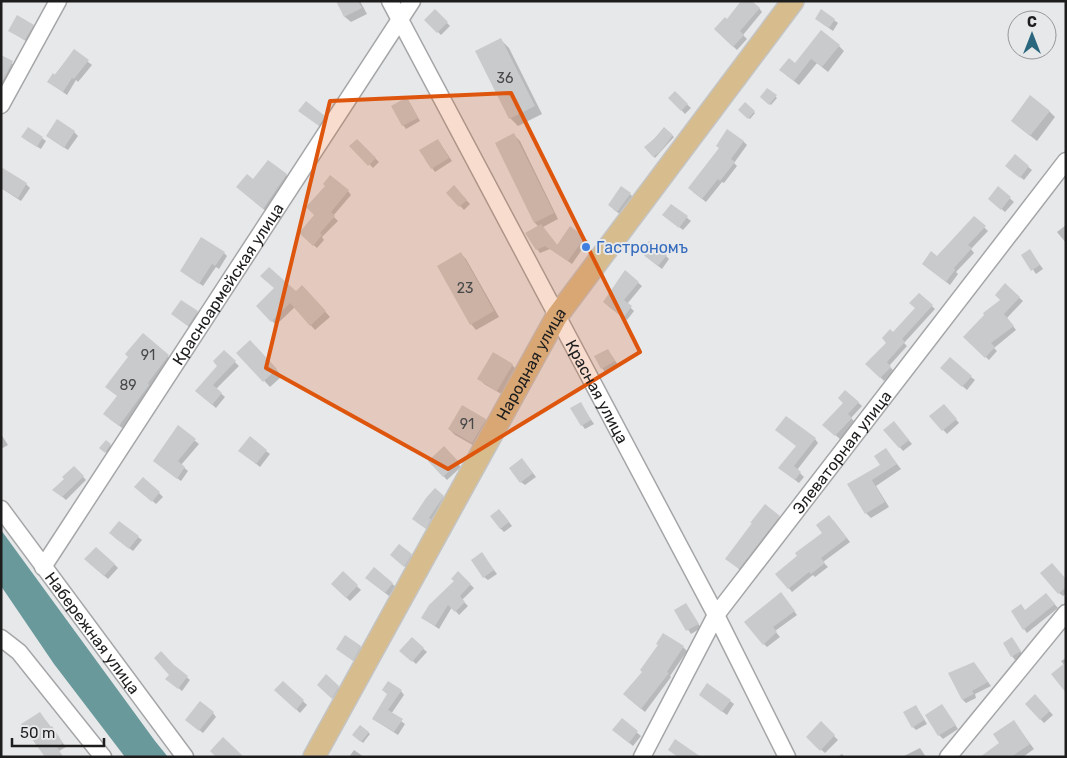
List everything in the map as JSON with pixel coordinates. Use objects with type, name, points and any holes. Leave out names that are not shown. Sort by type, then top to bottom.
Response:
[{"type":"main road","name":"Народная улица","points":[[314,757],[557,316],[793,1]]},
{"type":"street","points":[[1,105],[58,1]]},
{"type":"street","name":"Красная улица","points":[[390,1],[716,616],[787,757]]},
{"type":"street","name":"Красноармейская улица","points":[[43,567],[412,1]]},
{"type":"street","name":"Элеваторная улица","points":[[642,757],[716,616],[1066,162]]},
{"type":"street","name":"Набережная улица","points":[[1,509],[185,757]]},
{"type":"street","points":[[948,757],[1066,613]]},
{"type":"street","points":[[1,638],[19,652],[102,757]]},
{"type":"highlighted area","points":[[511,93],[640,352],[448,469],[266,368],[330,101]]},
{"type":"water","points":[[1,530],[168,757],[125,757],[54,664],[1,586]]},
{"type":"building","points":[[336,1],[358,1],[362,8],[344,17]]},
{"type":"building","points":[[741,1],[752,1],[760,8],[740,31],[744,35],[733,47],[714,29],[725,17],[727,19]]},
{"type":"building","points":[[435,9],[448,22],[437,33],[424,20]]},
{"type":"building","points":[[821,9],[835,19],[829,28],[815,19]]},
{"type":"building","points":[[17,15],[34,25],[25,40],[8,31]]},
{"type":"building","points":[[821,30],[840,45],[822,67],[811,59],[794,81],[779,70],[789,58],[795,63]]},
{"type":"building","points":[[501,38],[535,106],[509,119],[475,51]]},
{"type":"building","points":[[74,49],[89,60],[74,79],[72,78],[63,92],[47,82],[53,73],[55,75]]},
{"type":"building","points":[[1,55],[13,61],[1,84]]},
{"type":"building","points":[[767,88],[777,95],[769,105],[760,97]]},
{"type":"building","points":[[675,91],[688,104],[681,111],[668,98]]},
{"type":"building","points":[[1030,95],[1050,111],[1030,136],[1011,121]]},
{"type":"building","points":[[407,97],[418,118],[402,126],[391,106]]},
{"type":"building","points":[[306,101],[325,116],[319,126],[298,111]]},
{"type":"building","points":[[745,102],[755,111],[748,119],[738,110]]},
{"type":"building","points":[[57,119],[75,131],[64,148],[46,136]]},
{"type":"building","points":[[28,127],[43,137],[37,147],[21,137]]},
{"type":"building","points":[[664,127],[673,135],[660,152],[653,157],[644,147]]},
{"type":"building","points":[[727,129],[744,141],[731,159],[735,162],[702,199],[688,188],[719,148],[716,146]]},
{"type":"building","points":[[514,133],[554,213],[534,223],[495,143]]},
{"type":"building","points":[[357,139],[376,158],[368,166],[349,146]]},
{"type":"building","points":[[438,139],[449,158],[431,169],[419,150]]},
{"type":"building","points":[[1015,154],[1029,166],[1020,178],[1005,166]]},
{"type":"building","points":[[268,160],[287,174],[263,209],[236,187],[247,174],[253,179]]},
{"type":"building","points":[[1,167],[27,183],[18,198],[1,188]]},
{"type":"building","points":[[330,175],[349,190],[331,212],[335,216],[320,233],[322,235],[313,246],[299,233],[314,215],[306,207],[325,186],[323,184]]},
{"type":"building","points":[[454,185],[467,200],[459,207],[446,193]]},
{"type":"building","points":[[621,186],[631,193],[617,212],[608,205]]},
{"type":"building","points":[[998,186],[1011,197],[1001,210],[988,199]]},
{"type":"building","points":[[671,204],[688,216],[679,228],[662,215]]},
{"type":"building","points":[[974,216],[986,226],[968,245],[972,248],[954,268],[955,270],[946,282],[922,264],[931,251],[937,256]]},
{"type":"building","points":[[541,224],[557,245],[570,226],[585,237],[568,261],[545,246],[536,250],[525,233]]},
{"type":"building","points":[[201,237],[225,252],[215,266],[212,264],[199,284],[180,271]]},
{"type":"building","points":[[649,241],[667,255],[658,266],[640,252]]},
{"type":"building","points":[[1030,249],[1040,265],[1031,271],[1021,255]]},
{"type":"building","points":[[461,252],[494,311],[470,325],[437,266]]},
{"type":"building","points":[[269,267],[296,291],[302,285],[326,311],[310,326],[290,303],[271,322],[256,306],[274,288],[260,276]]},
{"type":"building","points":[[625,270],[639,282],[624,300],[632,306],[623,318],[603,302]]},
{"type":"building","points":[[1005,283],[1020,297],[1004,314],[1014,326],[991,343],[995,347],[985,358],[963,337],[984,315],[983,313],[1000,300],[995,295]]},
{"type":"building","points":[[919,293],[933,305],[902,339],[905,342],[887,362],[891,367],[880,378],[865,364],[886,343],[882,338],[890,329],[893,332],[915,308],[909,303]]},
{"type":"building","points":[[181,300],[198,311],[188,326],[171,314]]},
{"type":"building","points":[[143,333],[169,355],[119,426],[103,414],[117,396],[105,387],[128,357],[125,354]]},
{"type":"building","points":[[250,340],[277,369],[263,382],[236,353]]},
{"type":"building","points":[[608,349],[615,361],[601,369],[594,356]]},
{"type":"building","points":[[224,350],[236,361],[213,385],[222,393],[212,405],[195,391],[217,366],[213,361]]},
{"type":"building","points":[[493,352],[513,364],[497,391],[477,379]]},
{"type":"building","points":[[950,357],[972,376],[962,387],[940,368]]},
{"type":"building","points":[[845,390],[859,402],[848,414],[852,418],[835,436],[822,425],[843,403],[838,398]]},
{"type":"building","points":[[581,402],[591,420],[581,426],[570,408]]},
{"type":"building","points":[[944,404],[957,419],[942,431],[929,416]]},
{"type":"building","points":[[462,405],[486,419],[472,443],[448,429]]},
{"type":"building","points":[[786,416],[816,438],[794,466],[801,472],[795,480],[778,468],[796,446],[775,430]]},
{"type":"building","points":[[894,421],[909,440],[899,448],[883,430]]},
{"type":"building","points":[[178,425],[196,439],[178,461],[185,467],[177,479],[153,461]]},
{"type":"building","points":[[250,436],[267,450],[256,464],[238,451]]},
{"type":"building","points":[[106,440],[111,444],[105,453],[99,448]]},
{"type":"building","points":[[444,446],[459,462],[443,477],[428,461]]},
{"type":"building","points":[[886,448],[897,464],[872,480],[885,502],[865,514],[847,484],[880,465],[874,456]]},
{"type":"building","points":[[522,458],[533,473],[520,483],[509,468]]},
{"type":"building","points":[[74,466],[84,476],[62,497],[52,490]]},
{"type":"building","points":[[143,477],[160,492],[152,502],[134,487]]},
{"type":"building","points":[[435,488],[444,496],[429,518],[431,519],[426,529],[412,519]]},
{"type":"building","points":[[765,504],[780,516],[739,569],[725,559]]},
{"type":"building","points":[[499,509],[509,522],[500,529],[490,516]]},
{"type":"building","points":[[829,515],[847,538],[821,558],[825,563],[811,574],[809,572],[788,589],[775,574],[797,556],[795,553],[822,533],[816,525]]},
{"type":"building","points":[[119,521],[139,536],[129,549],[109,533]]},
{"type":"building","points":[[399,544],[412,554],[404,567],[390,555]]},
{"type":"building","points":[[96,547],[115,564],[104,576],[84,559]]},
{"type":"building","points":[[482,552],[494,570],[483,578],[471,560]]},
{"type":"building","points":[[1052,563],[1066,579],[1066,587],[1058,594],[1040,573]]},
{"type":"building","points":[[374,567],[393,583],[385,593],[365,578]]},
{"type":"building","points":[[343,571],[358,585],[346,598],[331,584]]},
{"type":"building","points":[[458,571],[471,584],[460,596],[465,602],[455,612],[448,605],[435,626],[421,618],[429,605],[454,581],[451,579]]},
{"type":"building","points":[[781,592],[795,611],[773,627],[777,632],[763,645],[744,622]]},
{"type":"building","points":[[1046,593],[1055,604],[1023,630],[1011,611],[1021,604],[1025,610]]},
{"type":"building","points":[[686,603],[699,624],[686,631],[674,610]]},
{"type":"building","points":[[663,633],[684,646],[667,672],[669,673],[641,709],[623,694],[642,672],[640,670],[658,645],[656,644]]},
{"type":"building","points":[[345,635],[361,646],[353,661],[336,649]]},
{"type":"building","points":[[412,637],[424,648],[412,662],[399,651]]},
{"type":"building","points":[[1012,637],[1021,651],[1011,657],[1003,643]]},
{"type":"building","points":[[161,651],[188,676],[178,689],[165,679],[169,675],[154,658]]},
{"type":"building","points":[[974,662],[988,682],[972,691],[974,694],[962,700],[948,673]]},
{"type":"building","points":[[1066,662],[1066,693],[1051,674]]},
{"type":"building","points":[[326,674],[339,686],[332,699],[317,685]]},
{"type":"building","points":[[283,681],[304,700],[296,710],[274,690]]},
{"type":"building","points":[[388,681],[402,690],[388,710],[403,719],[394,732],[372,719],[387,694],[382,690]]},
{"type":"building","points":[[707,683],[731,700],[722,712],[699,695]]},
{"type":"building","points":[[1035,694],[1050,711],[1040,720],[1025,704]]},
{"type":"building","points":[[200,701],[214,712],[199,731],[185,720]]},
{"type":"building","points":[[942,704],[956,725],[938,736],[925,715]]},
{"type":"building","points":[[916,705],[924,720],[912,728],[903,712]]},
{"type":"building","points":[[40,712],[63,743],[57,747],[63,757],[45,757],[21,724]]},
{"type":"building","points":[[622,718],[638,731],[629,743],[612,730]]},
{"type":"building","points":[[1014,720],[1030,744],[1011,757],[980,757],[999,743],[993,734]]},
{"type":"building","points":[[821,721],[835,735],[820,751],[806,737]]},
{"type":"building","points":[[360,725],[369,732],[361,742],[352,735]]},
{"type":"building","points":[[223,737],[244,757],[216,757],[210,751]]},
{"type":"building","points":[[675,739],[701,757],[678,757],[668,750]]},
{"type":"place","name":"Гастрономъ","points":[[586,247]]}]
